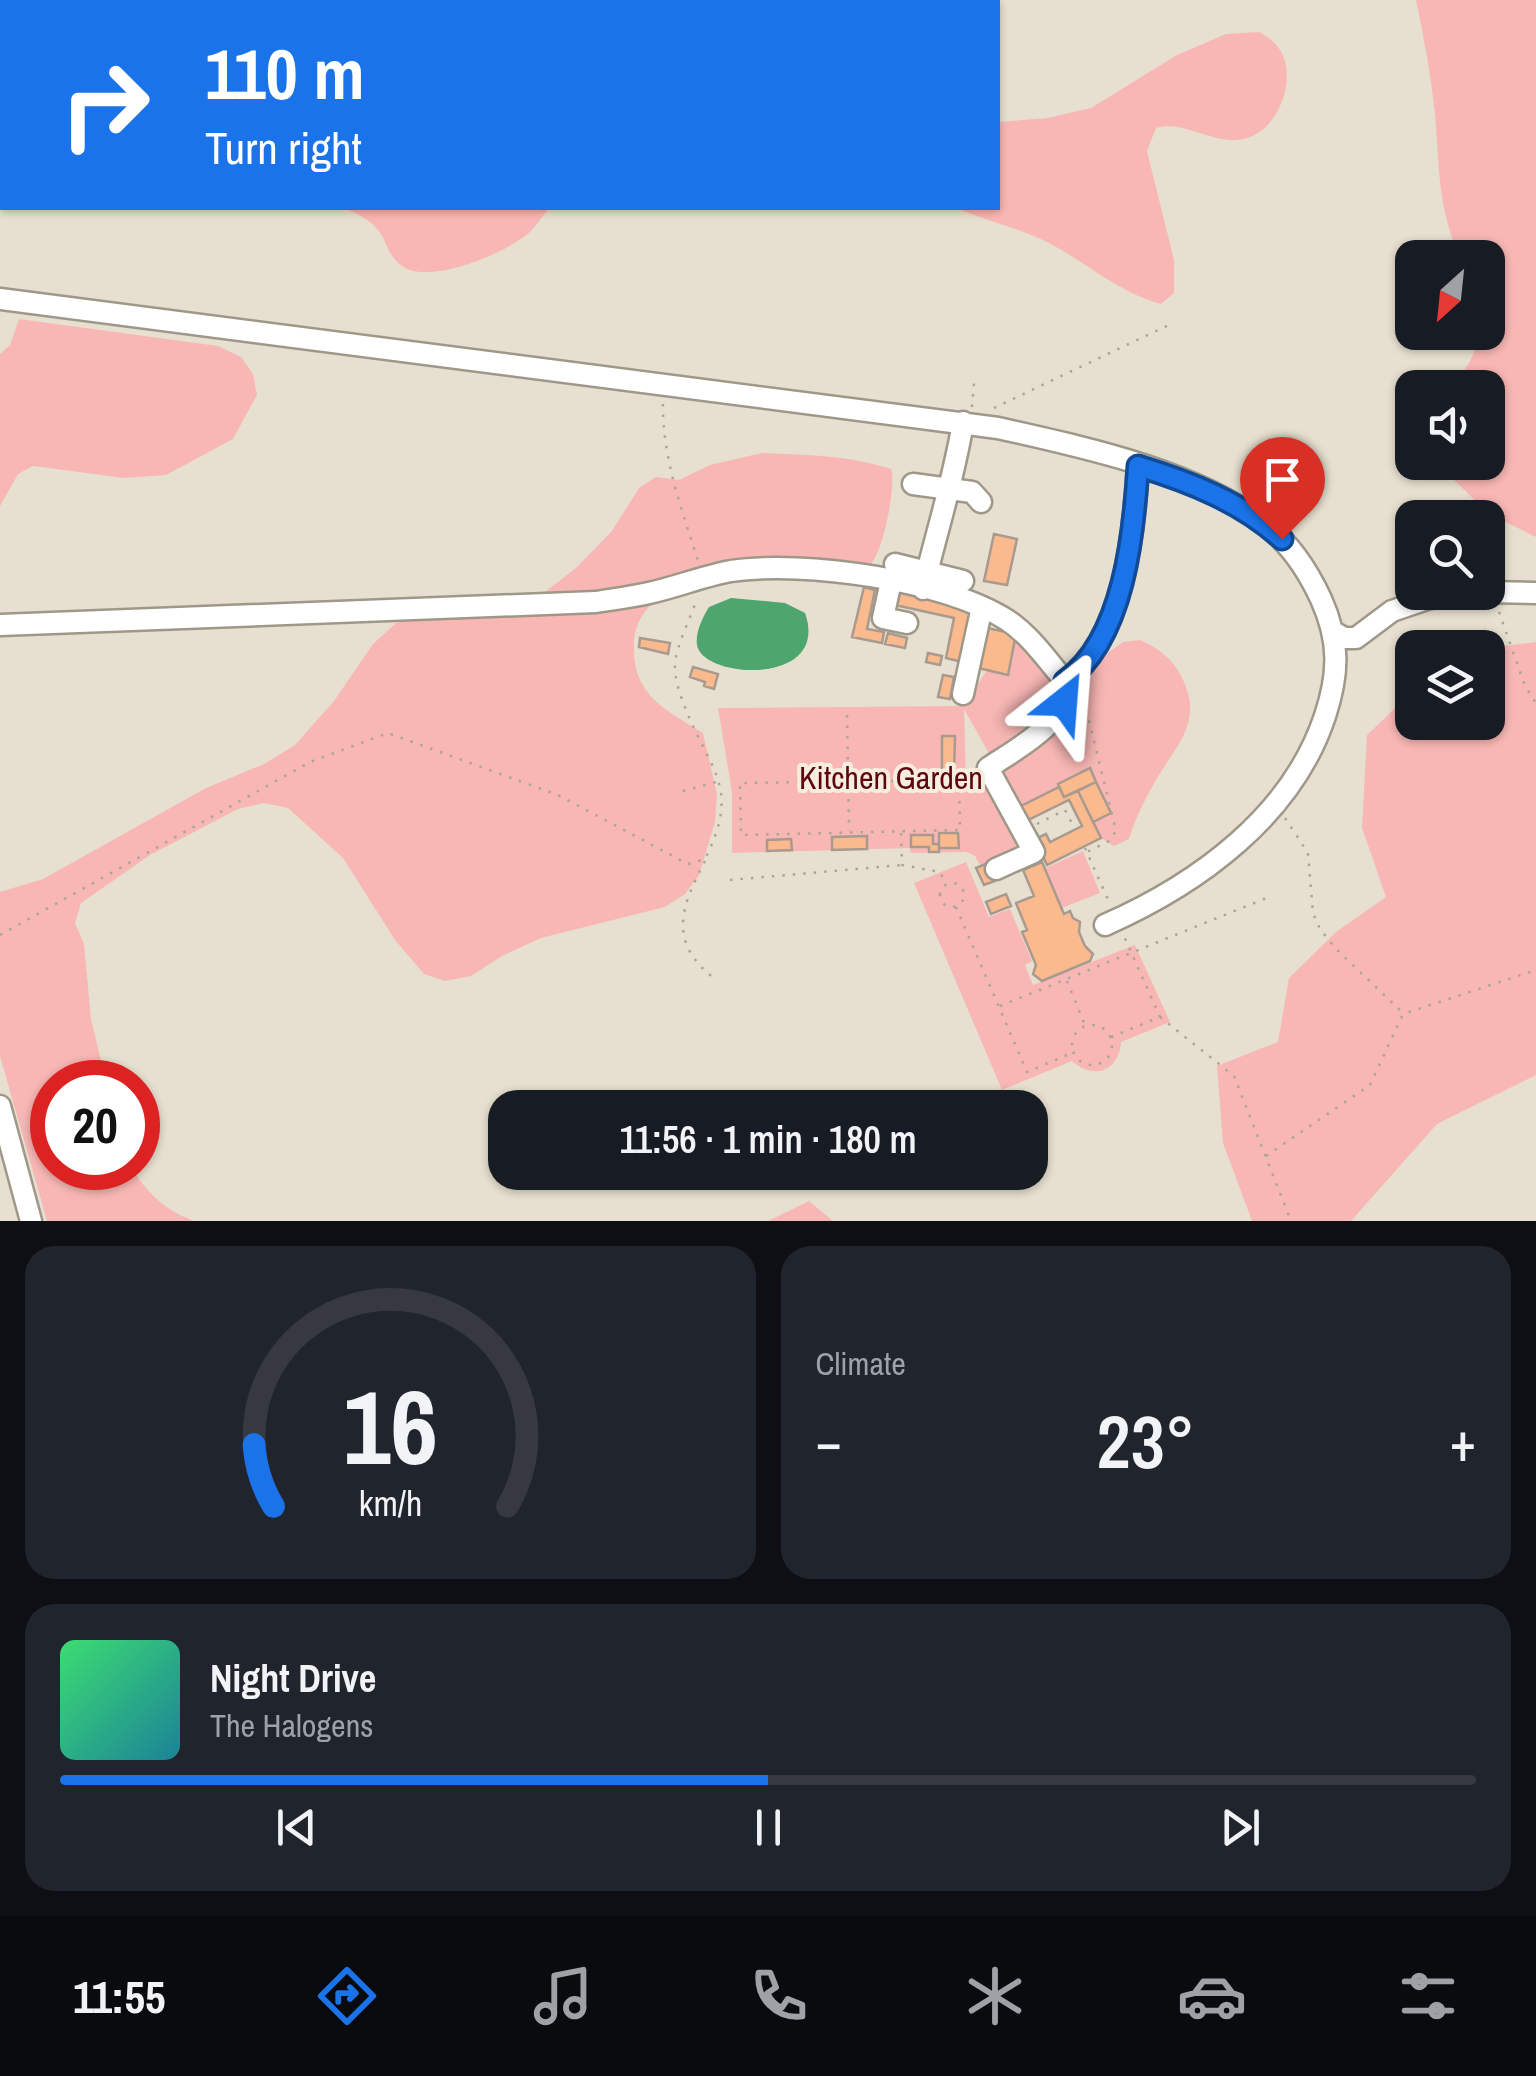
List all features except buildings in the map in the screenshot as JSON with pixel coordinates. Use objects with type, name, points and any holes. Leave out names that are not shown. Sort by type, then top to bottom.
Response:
[{"type":"street","points":[[0,299],[967,421],[1098,451],[1198,487],[1267,526],[1304,566],[1334,632],[1338,667]]},
{"type":"street","points":[[925,580],[967,421]]},
{"type":"street","points":[[1065,681],[1096,646],[1126,573],[1138,466]]},
{"type":"street","points":[[913,484],[972,492],[981,502]]},
{"type":"street","points":[[0,625],[596,602],[650,593],[731,571],[796,568],[963,581]]},
{"type":"street","points":[[893,573],[884,618],[907,623]]},
{"type":"street","points":[[925,580],[1021,631],[1065,681],[1064,702],[1046,726],[988,768],[1034,852],[996,869]]},
{"type":"street","points":[[1505,593],[1536,594]]},
{"type":"street","points":[[963,694],[982,607]]},
{"type":"street","points":[[1111,922],[1186,882],[1250,831],[1275,804],[1308,759],[1338,667],[1356,638],[1396,610]]},
{"type":"street","points":[[1334,632],[1344,638],[1356,638]]},
{"type":"street","points":[[0,1106],[31,1221]]},
{"type":"path","points":[[967,421],[1173,323]]},
{"type":"path","points":[[967,421],[974,383]]},
{"type":"path","points":[[664,385],[662,424],[670,467],[703,577],[675,663],[687,712],[722,781],[724,806],[721,822],[689,894],[683,920],[684,940],[694,964],[715,980]]},
{"type":"path","points":[[1493,610],[1536,703]]},
{"type":"path","points":[[1065,681],[1083,698],[1115,821],[1116,831],[1109,841],[1085,850],[1111,922],[1132,953],[1160,1017],[1234,1076],[1291,1221]]},
{"type":"path","points":[[847,715],[848,832]]},
{"type":"path","points":[[0,935],[310,762],[388,733],[558,794],[688,864],[705,859]]},
{"type":"path","points":[[959,780],[960,830],[742,836],[740,783],[959,780],[988,768]]},
{"type":"path","points":[[684,791],[722,781]]},
{"type":"path","points":[[1275,804],[1308,853],[1313,914],[1320,929],[1334,948],[1404,1014]]},
{"type":"path","points":[[1022,831],[1065,810],[1075,830]]},
{"type":"path","points":[[1039,814],[1042,821]]},
{"type":"path","points":[[901,831],[902,865]]},
{"type":"path","points":[[730,880],[902,865],[940,872],[946,884]]},
{"type":"path","points":[[946,884],[957,884],[963,890],[962,902],[956,907],[944,905],[940,898],[940,890],[946,884]]},
{"type":"path","points":[[1000,1006],[1270,897]]},
{"type":"path","points":[[956,907],[1027,1072],[1074,1052]]},
{"type":"path","points":[[1266,1156],[1370,1085],[1404,1014],[1536,970]]},
{"type":"path","points":[[1066,979],[1086,1026]]},
{"type":"path","points":[[1111,1037],[1160,1017]]},
{"type":"path","points":[[1086,1026],[1099,1026],[1111,1037],[1110,1054],[1101,1063],[1082,1062],[1074,1052],[1073,1040],[1086,1026]]},
{"type":"green space","points":[[1416,0],[1536,0],[1536,537],[1505,522],[1505,500],[1475,500],[1454,480],[1505,480],[1505,370],[1464,370],[1475,350],[1505,350],[1505,240],[1454,240],[1441,186],[1431,86]]},
{"type":"green space","points":[[1260,32],[1278,47],[1287,71],[1283,99],[1269,124],[1247,138],[1224,139],[1179,127],[1156,128],[1147,151],[1174,260],[1174,293],[1161,304],[1120,287],[1046,241],[962,210],[1000,210],[1000,122],[1048,118],[1091,108],[1177,55],[1226,34]]},
{"type":"green space","points":[[349,210],[547,210],[530,232],[504,249],[468,264],[430,272],[402,266],[374,225]]},
{"type":"green space","points":[[19,319],[218,346],[241,357],[253,374],[257,395],[233,439],[166,475],[124,478],[33,466],[18,474],[0,506],[0,354],[10,345]]},
{"type":"green space","points":[[762,453],[811,455],[875,464],[891,469],[892,477],[883,538],[866,568],[808,565],[683,588],[656,601],[640,620],[634,644],[639,676],[645,689],[664,708],[703,733],[717,794],[715,822],[699,875],[685,894],[665,907],[541,938],[471,976],[445,981],[424,974],[395,940],[343,858],[288,808],[264,803],[238,809],[150,855],[81,903],[75,923],[84,944],[91,1019],[101,1060],[30,1060],[30,1161],[0,1056],[0,892],[43,879],[206,788],[264,764],[295,745],[334,701],[373,644],[396,623],[513,595],[545,592],[576,568],[612,531],[639,488],[656,477],[679,480],[710,465]]},
{"type":"green space","name":"Kitchen Garden","points":[[1016,634],[1058,688],[1047,716],[991,757],[964,709],[966,783],[985,775],[1023,847],[980,865],[967,852],[911,853],[910,848],[732,853],[732,792],[718,708],[964,706],[987,670],[1008,674]]},
{"type":"green space","points":[[1140,640],[1166,656],[1176,668],[1189,696],[1189,720],[1146,798],[1129,839],[1114,846],[1101,838],[1093,822],[1111,813],[1090,769],[1019,807],[1003,772],[1050,736],[1080,700],[1083,684],[1106,654],[1123,642]]},
{"type":"green space","points":[[1536,642],[1536,1075],[1437,1124],[1351,1221],[1252,1221],[1223,1143],[1217,1066],[1278,1042],[1289,978],[1336,932],[1386,897],[1362,828],[1367,735],[1395,708],[1395,740],[1505,740],[1505,646]]},
{"type":"green space","points":[[1083,851],[1100,893],[1062,908],[1046,868]]},
{"type":"green space","points":[[966,862],[989,917],[1010,909],[1032,961],[1025,965],[1033,985],[1135,945],[1170,1022],[1121,1042],[1115,1060],[1104,1070],[1088,1070],[1072,1061],[1002,1090],[914,883]]},
{"type":"green space","points":[[38,1190],[149,1190],[174,1212],[194,1221],[47,1221]]},
{"type":"green space","points":[[809,1201],[833,1221],[768,1221]]},
{"type":"shaded area","points":[[731,598],[785,603],[805,613],[808,637],[800,654],[784,664],[741,670],[704,657],[697,645],[702,620],[709,607]]},
{"type":"route","points":[[1064,702],[1065,681],[1088,660],[1096,646],[1126,573],[1138,466],[1221,498],[1282,539]]}]
